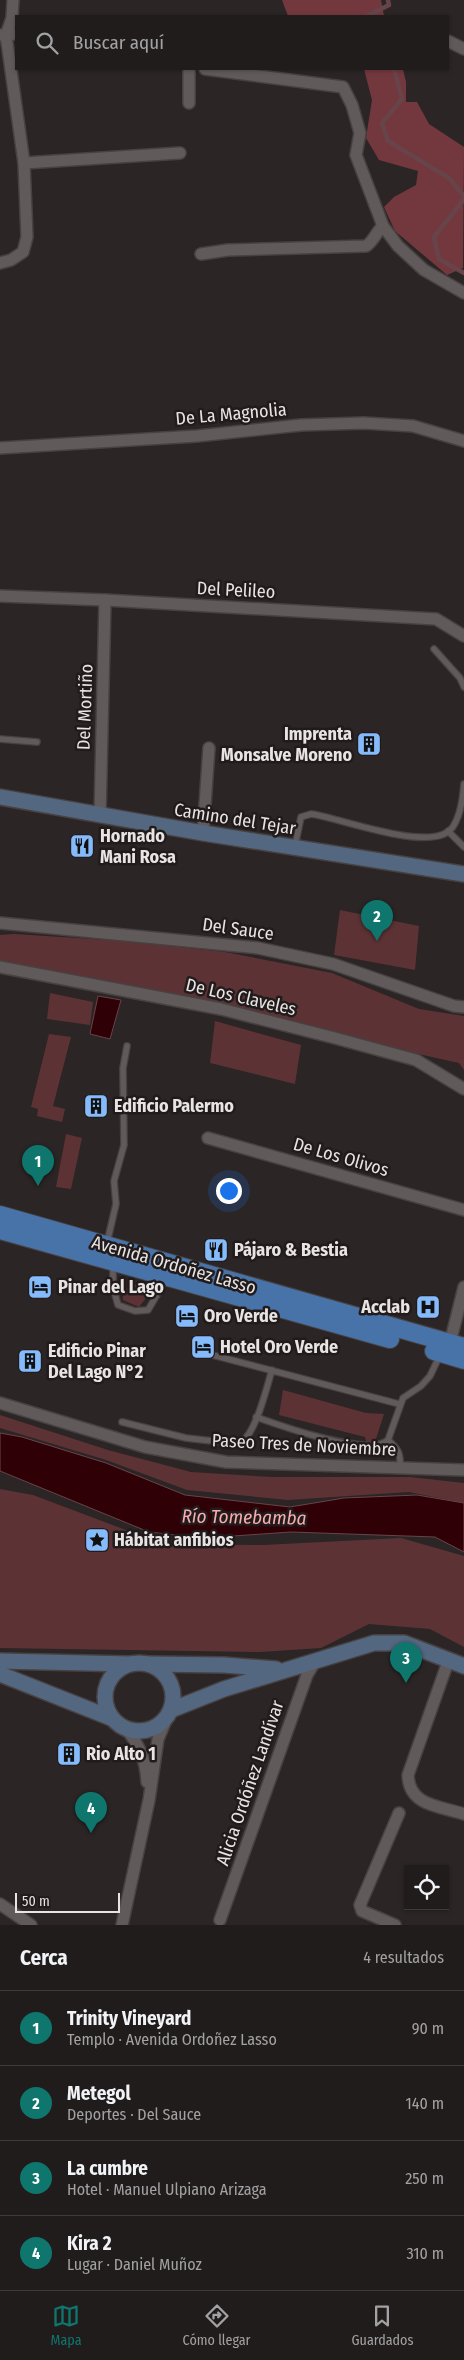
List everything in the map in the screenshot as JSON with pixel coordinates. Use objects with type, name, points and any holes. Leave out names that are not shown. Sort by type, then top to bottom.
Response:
[{"type":"main road","name":"Avenida Ordoñez Lasso","points":[[0,1215],[110,1253],[168,1277],[452,1348]]},
{"type":"main road","name":"Avenida Ordoñez Lasso","points":[[0,1230],[110,1253],[452,1348],[464,1360]]},
{"type":"street","points":[[0,263],[11,260],[23,252],[27,236],[24,163],[7,35],[12,18],[13,0]]},
{"type":"street","points":[[449,42],[464,49]]},
{"type":"street","points":[[189,70],[189,103]]},
{"type":"street","points":[[213,70],[344,87],[352,105],[360,133],[356,155],[383,226],[398,246],[424,270],[464,293]]},
{"type":"street","points":[[24,163],[180,153]]},
{"type":"street","points":[[201,254],[228,250],[366,246],[383,226]]},
{"type":"street","name":"De La Magnolia","points":[[0,448],[197,436],[300,425],[364,423],[413,426],[464,441]]},
{"type":"street","name":"Del Pelileo","points":[[0,596],[105,600],[436,619],[464,636]]},
{"type":"street","name":"Del Mortiño","points":[[100,816],[105,600]]},
{"type":"street","points":[[203,833],[209,748]]},
{"type":"street","name":"Camino del Tejar","points":[[0,797],[100,816],[464,874]]},
{"type":"street","name":"Del Sauce","points":[[0,923],[258,948],[333,964],[445,1003],[464,1007]]},
{"type":"street","name":"De Los Claveles","points":[[0,967],[221,1009],[335,1038],[416,1060],[464,1089]]},
{"type":"street","name":"De Los Olivos","points":[[208,1138],[464,1210]]},
{"type":"street","points":[[452,1348],[464,1287]]},
{"type":"street","name":"Paseo Tres de Noviembre","points":[[0,1402],[145,1447],[226,1462],[464,1470]]},
{"type":"street","points":[[127,1730],[137,1732],[148,1731],[158,1727],[169,1715],[224,1689],[374,1643],[390,1642],[404,1644],[464,1666]]},
{"type":"street","points":[[449,1659],[408,1775],[408,1785],[412,1793],[420,1800],[464,1814]]},
{"type":"street","name":"Alicia Ordóñez Landívar","points":[[220,1920],[307,1675],[316,1660]]},
{"type":"street","points":[[0,1661],[224,1665],[282,1670]]},
{"type":"street","points":[[111,1718],[105,1698],[106,1687],[116,1673],[130,1664]]},
{"type":"street","points":[[122,1925],[149,1800],[158,1739],[174,1700],[170,1681],[156,1667],[147,1664]]},
{"type":"street","points":[[0,1674],[111,1718],[127,1730],[138,1744],[146,1766],[149,1800]]},
{"type":"street","points":[[395,1925],[362,1911],[360,1905],[398,1813]]},
{"type":"street","points":[[0,1904],[31,1925]]},
{"type":"lane","points":[[434,649],[460,678],[464,687]]},
{"type":"lane","points":[[0,739],[37,742]]},
{"type":"lane","points":[[295,848],[301,817],[311,814],[406,837],[428,839],[442,836],[454,827],[464,784]]},
{"type":"lane","points":[[448,831],[464,847]]},
{"type":"lane","points":[[127,1046],[122,1068],[124,1146],[114,1181],[116,1204],[110,1253],[114,1297],[118,1305],[135,1311],[148,1310],[168,1277]]},
{"type":"lane","points":[[256,1418],[290,1430],[368,1446],[384,1444],[388,1440],[399,1404],[403,1398],[421,1386],[452,1348]]},
{"type":"lane","points":[[201,1352],[399,1404]]},
{"type":"lane","points":[[122,1422],[186,1438],[239,1444],[245,1441],[256,1418],[272,1370]]},
{"type":"lane","points":[[388,1440],[398,1448],[401,1454],[400,1467]]},
{"type":"shaded area","points":[[282,0],[381,0],[384,15],[288,15]]},
{"type":"shaded area","points":[[364,70],[403,70],[406,82],[406,102],[417,102],[429,124],[464,147],[463,268],[447,275],[395,231],[384,207],[394,197],[416,185],[418,171],[379,160],[366,138],[372,100]]},
{"type":"shaded area","points":[[340,910],[419,926],[415,970],[334,955]]},
{"type":"shaded area","points":[[14,934],[124,941],[225,952],[332,973],[419,1009],[464,1016],[464,1070],[459,1063],[0,961],[0,935]]},
{"type":"shaded area","points":[[50,993],[93,1002],[90,1025],[47,1019]]},
{"type":"shaded area","points":[[215,1021],[301,1045],[295,1084],[210,1063]]},
{"type":"shaded area","points":[[49,1034],[71,1037],[53,1106],[65,1109],[62,1122],[37,1116],[38,1109],[31,1107]]},
{"type":"shaded area","points":[[66,1134],[82,1138],[71,1189],[56,1187]]},
{"type":"shaded area","points":[[134,1284],[141,1287],[147,1294],[139,1307],[123,1300],[123,1291]]},
{"type":"shaded area","points":[[283,1390],[366,1413],[384,1414],[373,1448],[368,1448],[365,1437],[279,1415]]},
{"type":"shaded area","points":[[0,1415],[108,1450],[191,1472],[272,1477],[410,1477],[464,1483],[464,1503],[409,1492],[288,1500],[187,1490],[106,1460],[0,1428]]},
{"type":"shaded area","points":[[0,1489],[33,1495],[163,1544],[263,1545],[401,1538],[464,1556],[464,1647],[430,1629],[369,1624],[321,1648],[260,1652],[0,1648]]},
{"type":"water","points":[[98,996],[121,1000],[110,1039],[90,1034]]},
{"type":"water","name":"Río Tomebamba","points":[[0,1433],[22,1437],[106,1463],[185,1495],[290,1507],[344,1498],[417,1495],[464,1503],[464,1552],[435,1537],[291,1532],[204,1538],[149,1532],[0,1471]]},
{"type":"waterway","points":[[369,15],[389,5],[388,0]]},
{"type":"waterway","points":[[394,70],[402,99],[382,123],[388,141],[449,178],[464,196]]},
{"type":"waterway","points":[[464,199],[434,237],[439,259],[464,273]]},
{"type":"place","name":"Imprenta Monsalve Moreno","points":[[369,744]]},
{"type":"place","name":"Hornado Mani Rosa","points":[[82,846]]},
{"type":"place","name":"Metegol","points":[[377,941]]},
{"type":"place","name":"Edificio Palermo","points":[[96,1106]]},
{"type":"place","name":"Trinity Vineyard","points":[[38,1186]]},
{"type":"place","name":"Pájaro & Bestia","points":[[216,1250]]},
{"type":"place","name":"Pinar del Lago","points":[[40,1287]]},
{"type":"place","name":"Acclab","points":[[428,1307]]},
{"type":"place","name":"Oro Verde","points":[[187,1316]]},
{"type":"place","name":"Hotel Oro Verde","points":[[203,1347]]},
{"type":"place","name":"Edificio Pinar Del Lago N°2","points":[[30,1361]]},
{"type":"place","name":"Hábitat anfibios","points":[[97,1540]]},
{"type":"place","name":"La cumbre","points":[[406,1683]]},
{"type":"place","name":"Rio Alto 1","points":[[69,1754]]},
{"type":"place","name":"Kira 2","points":[[91,1833]]}]
